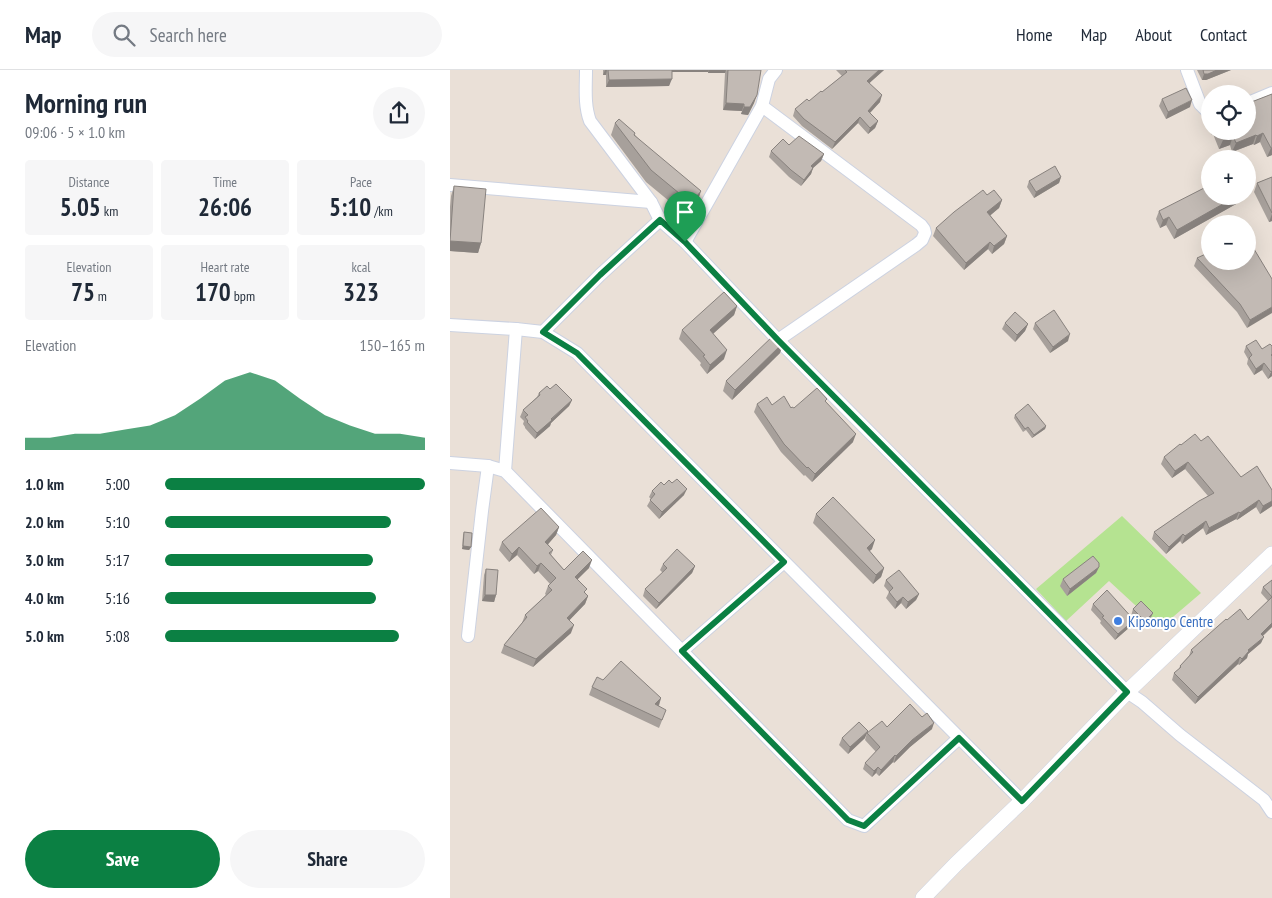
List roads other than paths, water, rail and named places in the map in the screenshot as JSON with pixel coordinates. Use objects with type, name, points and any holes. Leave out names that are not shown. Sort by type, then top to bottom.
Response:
[{"type":"street","points":[[586,70],[586,104],[590,121],[650,202],[660,220],[685,242],[778,340],[1127,692],[1264,800],[1272,812]]},
{"type":"street","points":[[685,242],[762,106],[769,79],[776,70]]},
{"type":"street","points":[[1187,70],[1201,105]]},
{"type":"street","points":[[1256,99],[1272,92]]},
{"type":"street","points":[[762,106],[921,225],[925,233],[922,240],[916,245],[778,340]]},
{"type":"street","points":[[450,186],[650,202]]},
{"type":"street","points":[[543,332],[600,275],[660,220]]},
{"type":"street","points":[[450,325],[543,332],[577,353],[1022,801]]},
{"type":"street","points":[[505,470],[516,329]]},
{"type":"street","points":[[450,463],[488,466],[505,470],[848,820],[864,826],[959,738]]},
{"type":"street","points":[[468,636],[488,466]]},
{"type":"street","points":[[923,898],[1022,801],[1127,692],[1272,554]]},
{"type":"street","points":[[682,651],[784,562]]},
{"type":"place","name":"Kipsongo Centre","points":[[1118,621]]}]
